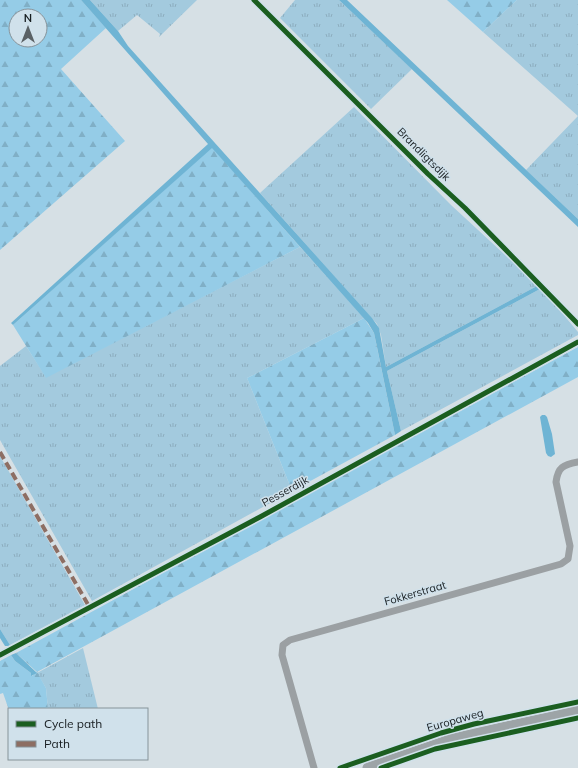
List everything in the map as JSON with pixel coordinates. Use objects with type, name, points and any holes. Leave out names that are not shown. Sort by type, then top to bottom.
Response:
[{"type":"main road","name":"Europaweg","points":[[368,768],[453,739],[578,711]]},
{"type":"street","name":"Brandligtsdijk","points":[[254,0],[428,174],[465,208],[578,324]]},
{"type":"street","name":"Pesserdijk","points":[[0,655],[252,521],[578,342]]},
{"type":"street","name":"Fokkerstraat","points":[[314,768],[282,655],[283,645],[290,640],[561,564],[568,559],[570,546],[556,482],[557,473],[563,466],[578,462]]},
{"type":"green space","points":[[0,0],[81,0],[106,28],[61,69],[125,141],[0,250]]},
{"type":"green space","points":[[90,0],[197,0],[159,37],[160,34],[137,15],[118,31]]},
{"type":"green space","points":[[295,0],[339,0],[412,69],[371,109],[280,18]]},
{"type":"green space","points":[[447,0],[517,0],[483,32]]},
{"type":"green space","points":[[517,0],[578,0],[578,116],[483,32]]},
{"type":"green space","points":[[354,107],[451,205],[542,289],[578,332],[578,335],[401,431],[387,371],[540,289],[537,286],[386,367],[381,335],[377,324],[260,193]]},
{"type":"green space","points":[[578,116],[578,219],[526,170]]},
{"type":"green space","points":[[212,147],[300,247],[46,378],[13,325]]},
{"type":"green space","points":[[300,247],[364,318],[247,378],[292,491],[92,601],[0,440],[0,366],[26,346],[46,377]]},
{"type":"green space","points":[[364,318],[374,333],[395,435],[292,491],[247,378]]},
{"type":"green space","points":[[578,347],[578,377],[37,672],[16,653]]},
{"type":"green space","points":[[0,456],[85,605],[10,645],[0,629]]},
{"type":"green space","points":[[83,648],[98,708],[48,708],[46,688],[37,673]]},
{"type":"green space","points":[[11,655],[15,661],[31,673],[32,676],[37,672],[46,688],[48,708],[8,708],[3,693],[0,694],[0,661]]},
{"type":"shaded area","points":[[81,0],[90,0],[118,31],[128,46],[372,318],[379,328],[386,367],[537,286],[540,289],[387,371],[401,431],[395,435],[374,333],[368,323],[212,148],[13,325],[11,323],[208,144]]},
{"type":"shaded area","points":[[339,0],[347,0],[578,219],[578,227]]},
{"type":"shaded area","points":[[542,415],[547,417],[552,434],[555,454],[551,457],[546,453],[540,417]]},
{"type":"shaded area","points":[[0,629],[10,645],[5,646],[0,638]]},
{"type":"shaded area","points":[[16,653],[37,673],[31,676],[31,673],[15,661],[11,655]]},
{"type":"marked path","points":[[0,452],[90,608]]},
{"type":"cycle path","points":[[254,0],[428,174],[465,208],[578,324]]},
{"type":"cycle path","points":[[0,655],[260,517],[578,342]]},
{"type":"cycle path","points":[[340,768],[441,733],[474,724],[578,702]]},
{"type":"cycle path","points":[[381,768],[435,749],[578,718]]}]
